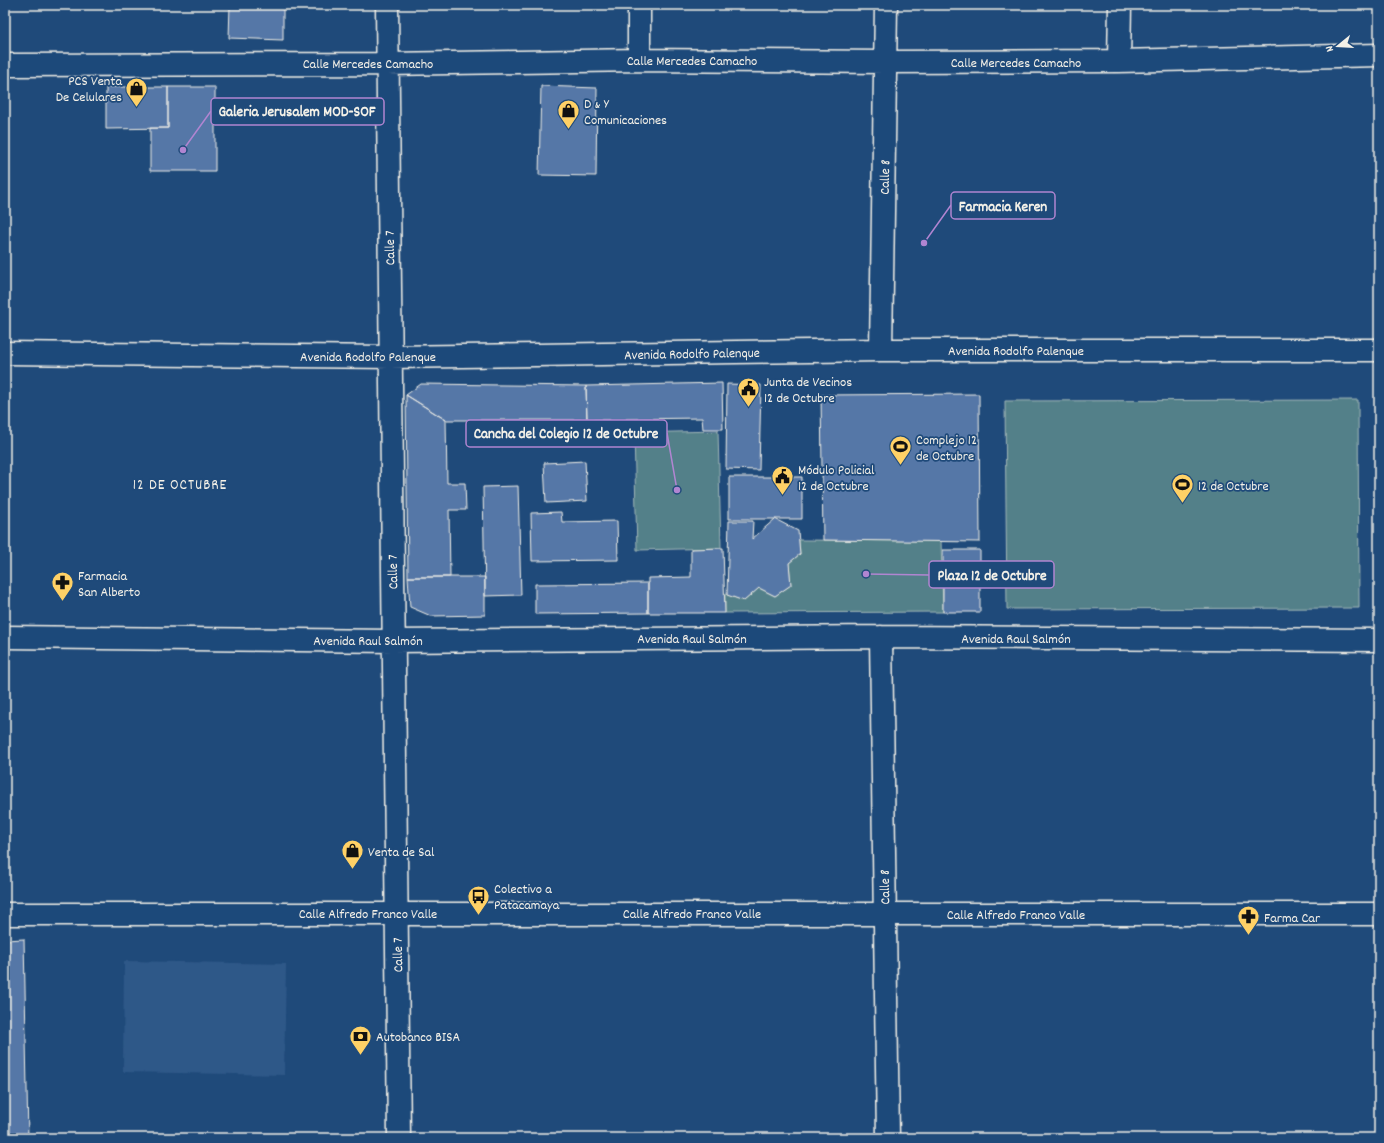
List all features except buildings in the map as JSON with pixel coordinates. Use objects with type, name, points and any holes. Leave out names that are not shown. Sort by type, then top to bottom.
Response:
[{"type":"street","name":"Calle 7","points":[[387,5],[398,1138]]},
{"type":"street","points":[[639,5],[639,60]]},
{"type":"street","name":"Calle 8","points":[[882,350],[886,5]]},
{"type":"street","points":[[1119,61],[1120,5]]},
{"type":"street","name":"Calle Mercedes Camacho","points":[[5,65],[387,64],[639,60],[885,62],[1119,61],[1379,55]]},
{"type":"street","name":"Avenida Rodolfo Palenque","points":[[5,353],[390,357],[882,350],[1379,350]]},
{"type":"street","name":"Avenida Raul Salmón","points":[[5,637],[393,641],[881,637],[1379,640]]},
{"type":"street","name":"Calle 8","points":[[881,637],[888,1138]]},
{"type":"street","name":"Calle Alfredo Franco Valle","points":[[5,914],[1379,914]]},
{"type":"shaded area","points":[[124,961],[286,964],[284,1075],[123,1072]]},
{"type":"green space","name":"12 de Octubre","points":[[1358,400],[1359,608],[1007,609],[1005,401]]},
{"type":"green space","points":[[718,431],[721,548],[637,550],[634,433]]},
{"type":"green space","points":[[799,540],[941,541],[943,612],[725,613],[725,594],[744,601],[759,588],[775,596],[791,585],[789,563],[800,554]]},
{"type":"place","name":"PCS Venta De Celulares","points":[[137,108]]},
{"type":"place","name":"D & Y Comunicaciones","points":[[568,130]]},
{"type":"place","name":"Galeria Jerusalem MOD-SOF","points":[[183,150]]},
{"type":"place","name":"Farmacia Keren","points":[[924,243]]},
{"type":"place","name":"Junta de Vecinos 12 de Octubre","points":[[748,408]]},
{"type":"place","name":"Complejo 12 de Octubre","points":[[901,466]]},
{"type":"place","name":"Cancha del Colegio 12 de Octubre","points":[[677,490]]},
{"type":"place","name":"Módulo Policial 12 de Octubre","points":[[782,496]]},
{"type":"place","name":"12 de Octubre","points":[[1182,504]]},
{"type":"place","name":"Plaza 12 de Octubre","points":[[866,574]]},
{"type":"place","name":"Farmacia San Alberto","points":[[62,602]]},
{"type":"place","name":"Venta de Sal","points":[[352,870]]},
{"type":"place","name":"Colectivo a Patacamaya","points":[[479,916]]},
{"type":"place","name":"Farma Car","points":[[1248,936]]},
{"type":"place","name":"Autobanco BISA","points":[[361,1056]]},
{"type":"district","name":"12 DE OCTUBRE","points":[[180,484]]}]
